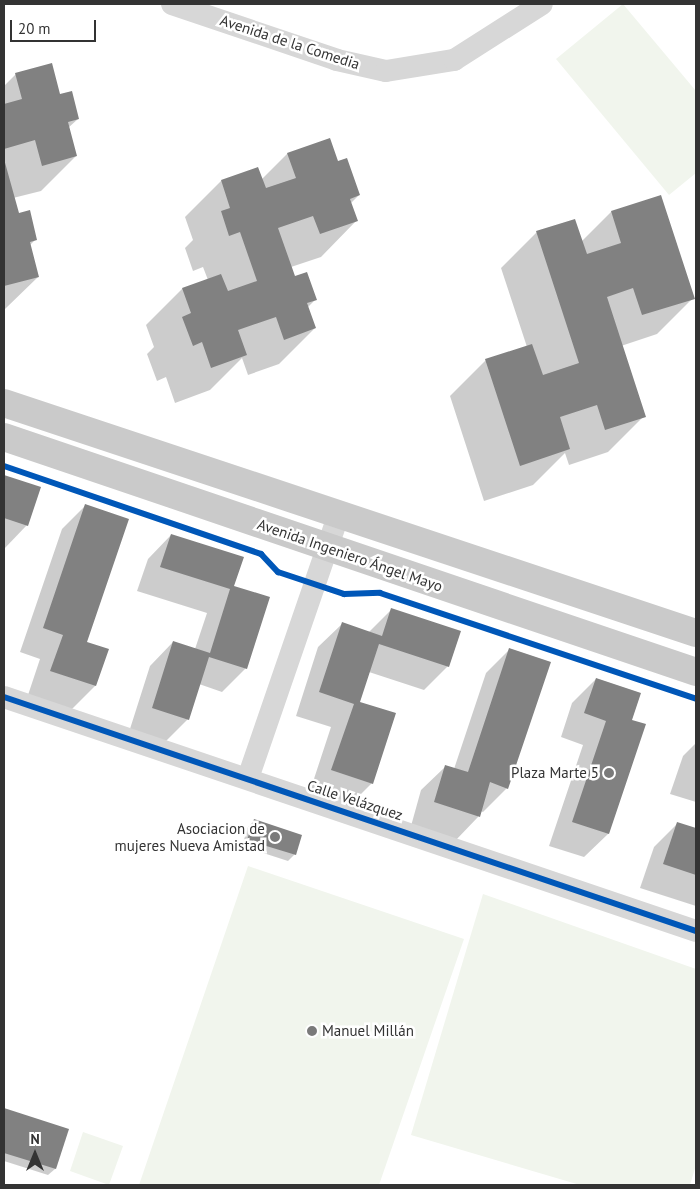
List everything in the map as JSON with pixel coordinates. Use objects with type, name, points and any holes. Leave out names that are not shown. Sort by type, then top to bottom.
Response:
[{"type":"main road","points":[[4,403],[696,633]]},
{"type":"main road","name":"Avenida Ingeniero Ángel Mayo","points":[[4,437],[696,672]]},
{"type":"street","name":"Avenida de la Comedia","points":[[172,4],[337,60],[386,71],[454,60],[542,4]]},
{"type":"street","points":[[248,778],[326,547],[339,514]]},
{"type":"street","name":"Calle Velázquez","points":[[4,697],[696,930]]},
{"type":"shaded area","points":[[623,4],[696,91],[696,173],[669,195],[556,59]]},
{"type":"shaded area","name":"Manuel Millán","points":[[248,866],[464,939],[379,1185],[139,1185]]},
{"type":"shaded area","points":[[483,894],[696,969],[696,1165],[690,1185],[580,1185],[411,1135]]},
{"type":"shaded area","points":[[83,1132],[123,1146],[109,1185],[70,1171]]},
{"type":"building","points":[[52,63],[60,94],[72,91],[79,119],[68,122],[77,156],[42,166],[35,140],[4,149],[4,104],[22,99],[15,73]]},
{"type":"building","points":[[330,138],[338,161],[347,158],[360,195],[350,199],[358,221],[320,234],[313,216],[278,228],[295,276],[307,272],[317,300],[307,303],[316,328],[284,340],[276,317],[238,330],[247,355],[211,368],[202,342],[193,346],[182,317],[191,313],[182,288],[221,274],[228,291],[257,281],[240,232],[229,236],[221,211],[230,208],[221,180],[258,167],[266,188],[296,178],[287,153]]},
{"type":"building","points":[[4,159],[19,213],[30,210],[37,240],[30,242],[39,277],[4,286]]},
{"type":"building","points":[[661,195],[695,299],[642,315],[633,288],[607,297],[646,417],[605,430],[597,405],[560,417],[570,449],[520,466],[485,359],[532,344],[543,375],[579,363],[536,231],[575,219],[587,254],[621,243],[611,211]]},
{"type":"building","points":[[4,475],[41,487],[28,526],[4,518]]},
{"type":"building","points":[[85,504],[129,519],[87,642],[109,649],[96,686],[50,671],[63,635],[43,628]]},
{"type":"building","points":[[171,534],[244,557],[234,586],[270,597],[247,669],[209,657],[189,720],[152,708],[173,641],[210,653],[230,589],[160,567]]},
{"type":"building","points":[[391,608],[461,631],[449,667],[379,644],[360,702],[396,713],[373,784],[331,770],[354,704],[319,692],[342,622],[382,636]]},
{"type":"building","points":[[509,648],[551,662],[508,789],[490,782],[480,817],[434,802],[445,765],[468,772]]},
{"type":"building","name":"Plaza Marte 5","points":[[596,678],[641,693],[632,720],[646,724],[609,834],[572,822],[606,721],[584,713]]},
{"type":"building","name":"Asociacion de mujeres Nueva Amistad","points":[[254,819],[302,835],[296,855],[247,840]]},
{"type":"building","points":[[677,822],[696,828],[696,875],[663,864]]},
{"type":"building","points":[[4,1108],[69,1129],[56,1169],[4,1153]]},
{"type":"cycle path","points":[[4,466],[261,554],[278,572],[344,594],[380,593],[696,699]]},
{"type":"cycle path","points":[[4,697],[696,931]]},
{"type":"place","name":"Plaza Marte 5","points":[[609,773]]},
{"type":"place","name":"Asociacion de mujeres Nueva Amistad","points":[[275,837]]},
{"type":"place","name":"Manuel Millán","points":[[312,1031]]}]
